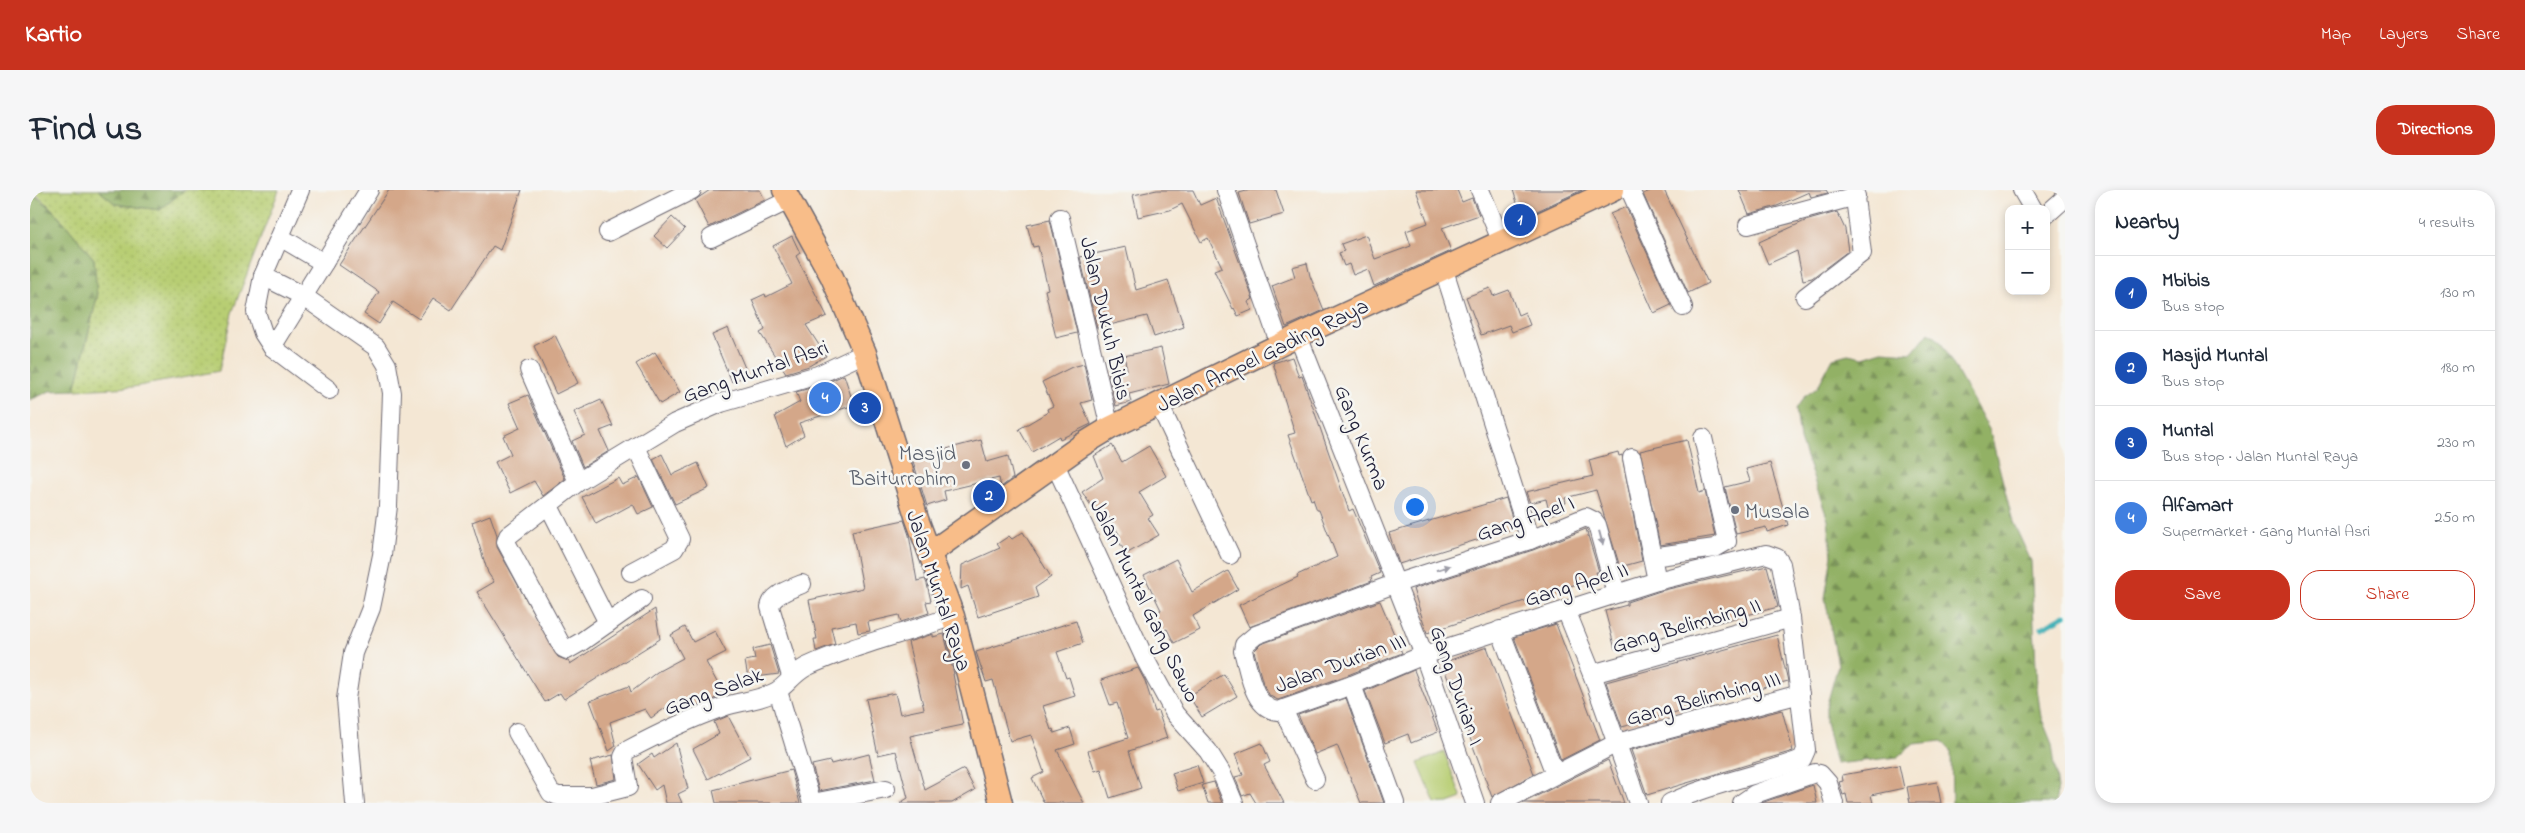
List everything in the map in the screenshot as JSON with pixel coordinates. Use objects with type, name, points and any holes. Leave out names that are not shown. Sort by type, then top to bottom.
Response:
[{"type":"main road","name":"Jalan Ampel Gading Raya","points":[[930,553],[1055,464],[1110,428],[1443,267],[1613,190]]},
{"type":"main road","name":"Jalan Muntal Raya","points":[[786,195],[832,277],[865,353],[917,519],[953,616],[1001,803]]},
{"type":"street","points":[[300,190],[263,276],[256,312],[263,333],[272,347],[329,390]]},
{"type":"street","points":[[272,347],[369,190]]},
{"type":"street","points":[[608,232],[692,190]]},
{"type":"street","points":[[1226,190],[1289,340]]},
{"type":"street","points":[[1480,190],[1501,240]]},
{"type":"street","points":[[1630,190],[1683,306]]},
{"type":"street","points":[[2022,190],[2031,205]]},
{"type":"street","points":[[1748,225],[1855,193],[1863,250],[1861,256],[1805,297]]},
{"type":"street","points":[[711,238],[786,195]]},
{"type":"street","points":[[2050,211],[2065,198]]},
{"type":"street","name":"Jalan Dukuh Bibis","points":[[1060,218],[1110,428]]},
{"type":"street","points":[[280,237],[324,263]]},
{"type":"street","points":[[1443,267],[1530,540]]},
{"type":"street","points":[[263,276],[303,296],[376,347],[387,365],[392,393],[389,498],[382,555],[371,608],[353,653],[346,699],[355,803]]},
{"type":"street","name":"Gang Kurma","points":[[1289,340],[1397,583]]},
{"type":"street","name":"Gang Muntal Asri","points":[[642,600],[570,649],[563,648],[506,542],[508,536],[578,482],[699,411],[818,375],[865,353]]},
{"type":"street","points":[[529,370],[578,482]]},
{"type":"street","points":[[1159,404],[1230,555]]},
{"type":"street","name":"Gang Apel II","points":[[1424,655],[1657,581],[1652,557],[1724,545],[1727,535],[1703,438]]},
{"type":"street","points":[[631,572],[674,549],[680,539],[636,447]]},
{"type":"street","points":[[1632,458],[1652,557]]},
{"type":"street","name":"Jalan Muntal Gang Sawo","points":[[1055,464],[1145,659],[1175,714],[1208,751],[1222,772],[1234,803]]},
{"type":"street","points":[[549,506],[608,623]]},
{"type":"street","name":"Gang Apel I","points":[[1256,635],[1397,583],[1530,540],[1581,518],[1591,518],[1597,525],[1616,594]]},
{"type":"street","points":[[1657,581],[1766,554],[1777,558],[1781,564],[1791,618],[1806,750],[1802,759],[1752,776],[1694,792],[1670,803]]},
{"type":"street","name":"Gang Durian I","points":[[1397,583],[1475,803]]},
{"type":"street","points":[[791,676],[770,607],[776,597],[802,584]]},
{"type":"street","points":[[1566,610],[1592,674],[1638,803]]},
{"type":"street","name":"Gang Salak","points":[[592,799],[628,788],[623,757],[626,751],[672,727],[724,707],[778,691],[791,676],[840,653],[953,616]]},
{"type":"street","name":"Gang Belimbing II","points":[[1592,674],[1791,618]]},
{"type":"street","points":[[1500,630],[1555,774]]},
{"type":"street","name":"Jalan Durian III","points":[[1256,635],[1244,645],[1243,651],[1259,700],[1263,706],[1270,710],[1283,709],[1352,685],[1424,655]]},
{"type":"street","points":[[1352,685],[1395,803]]},
{"type":"street","points":[[778,691],[812,803],[886,789]]},
{"type":"street","name":"Gang Belimbing III","points":[[1500,803],[1617,743],[1800,694]]},
{"type":"street","points":[[1283,709],[1315,779]]},
{"type":"street","points":[[517,732],[550,793],[558,796],[592,799]]},
{"type":"street","points":[[1752,776],[1751,800],[1811,774],[1820,774],[1828,783],[1834,803]]},
{"type":"green space","points":[[30,190],[56,213],[94,259],[97,297],[75,390],[50,391],[30,400]]},
{"type":"green space","points":[[33,190],[98,190],[116,204],[160,210],[184,190],[279,190],[232,313],[219,371],[133,387],[75,390],[97,297],[94,259],[56,213]]},
{"type":"green space","points":[[98,190],[184,190],[160,210],[116,204]]},
{"type":"green space","points":[[1929,332],[1940,341],[1990,431],[2013,522],[2031,561],[2037,688],[2041,717],[2052,744],[2058,788],[2055,803],[1952,803],[1951,751],[1942,741],[1914,744],[1898,757],[1836,764],[1826,722],[1826,708],[1838,665],[1825,598],[1832,555],[1828,520],[1800,440],[1796,409],[1804,397],[1817,388],[1833,358],[1848,354],[1863,357],[1882,351],[1912,353]]},
{"type":"green space","points":[[1444,752],[1462,798],[1448,803],[1435,803],[1418,763]]},
{"type":"building","points":[[389,190],[522,190],[500,250],[493,246],[451,310],[433,298],[419,319],[393,302],[379,324],[364,314],[379,292],[339,265]]},
{"type":"building","points":[[710,190],[760,190],[765,200],[709,227],[695,200]]},
{"type":"building","points":[[1157,190],[1193,190],[1200,205],[1216,198],[1253,299],[1248,302],[1252,310],[1238,316],[1233,309],[1214,270],[1222,267],[1208,238],[1201,242],[1182,204],[1170,210],[1138,217],[1133,195]]},
{"type":"building","points":[[1250,190],[1276,190],[1284,214],[1249,224],[1239,193]]},
{"type":"building","points":[[1416,190],[1457,190],[1462,202],[1472,198],[1479,215],[1442,228],[1451,251],[1374,286],[1368,269],[1353,275],[1349,264],[1344,266],[1339,253],[1344,251],[1341,244],[1366,235],[1375,259],[1411,246],[1406,231],[1428,223]]},
{"type":"building","points":[[1513,190],[1582,190],[1522,218]]},
{"type":"building","points":[[1652,190],[1664,190],[1708,283],[1688,293],[1643,194]]},
{"type":"building","points":[[1739,190],[1826,190],[1828,193],[1811,197],[1809,192],[1777,206],[1749,214]]},
{"type":"building","points":[[1626,207],[1671,305],[1654,313],[1610,214]]},
{"type":"building","points":[[1837,212],[1845,229],[1848,251],[1812,278],[1803,280],[1797,251],[1768,264],[1759,242],[1805,221]]},
{"type":"building","points":[[672,217],[685,229],[667,248],[654,236]]},
{"type":"building","points":[[1050,220],[1077,333],[1056,338],[1045,290],[1048,289],[1038,246],[1033,247],[1027,225]]},
{"type":"building","points":[[792,236],[800,253],[796,256],[827,316],[806,325],[826,356],[809,366],[786,373],[760,333],[765,330],[752,300],[765,294],[766,297],[792,284],[773,246]]},
{"type":"building","points":[[1126,247],[1136,290],[1168,280],[1184,327],[1154,337],[1147,316],[1097,328],[1080,257]]},
{"type":"building","points":[[1307,263],[1310,276],[1324,310],[1286,327],[1272,286],[1295,277],[1292,267]]},
{"type":"building","points":[[1490,288],[1493,296],[1509,290],[1518,315],[1525,312],[1530,325],[1512,332],[1509,325],[1481,335],[1466,297]]},
{"type":"building","points":[[728,328],[748,375],[732,382],[712,335]]},
{"type":"building","points":[[555,335],[578,383],[556,394],[534,346]]},
{"type":"building","points":[[1161,348],[1169,384],[1129,394],[1131,402],[1116,406],[1108,373],[1127,369],[1124,356]]},
{"type":"building","points":[[655,352],[680,392],[660,404],[636,364]]},
{"type":"building","points":[[1292,357],[1299,377],[1302,376],[1349,511],[1353,509],[1380,573],[1371,577],[1372,581],[1249,627],[1239,605],[1337,557],[1319,510],[1317,510],[1313,499],[1311,500],[1288,435],[1295,433],[1273,363]]},
{"type":"building","points":[[1084,364],[1092,400],[1081,403],[1091,424],[1060,439],[1059,436],[1032,452],[1019,429],[1048,412],[1047,409],[1053,406],[1042,382],[1072,367]]},
{"type":"building","points":[[844,375],[854,405],[799,423],[804,435],[786,446],[775,416],[800,402],[796,392],[821,385]]},
{"type":"building","points":[[528,395],[565,479],[543,496],[534,481],[510,493],[495,462],[511,454],[503,436],[520,428],[509,403]]},
{"type":"building","points":[[601,400],[613,426],[600,431],[609,451],[583,467],[572,441],[585,435],[574,412]]},
{"type":"building","points":[[981,440],[987,462],[1008,456],[1013,478],[1001,487],[999,478],[944,491],[946,500],[927,506],[912,458]]},
{"type":"building","points":[[1687,440],[1699,493],[1705,491],[1715,536],[1660,545],[1640,451]]},
{"type":"building","points":[[1112,445],[1122,462],[1149,446],[1166,476],[1139,492],[1153,515],[1148,518],[1159,535],[1126,554],[1117,538],[1120,536],[1105,511],[1098,516],[1082,492],[1103,478],[1094,456]]},
{"type":"building","points":[[1618,452],[1619,456],[1622,455],[1642,561],[1620,567],[1596,490],[1565,498],[1566,503],[1561,505],[1563,511],[1550,515],[1546,499],[1530,503],[1526,492],[1593,476],[1589,460]]},
{"type":"building","points":[[662,454],[672,475],[698,463],[709,488],[675,504],[653,459]]},
{"type":"building","points":[[1770,463],[1788,525],[1767,532],[1766,527],[1736,534],[1725,487],[1750,481],[1746,469]]},
{"type":"building","points":[[639,477],[653,507],[638,514],[633,504],[596,524],[582,497],[618,478],[622,485]]},
{"type":"building","points":[[1506,498],[1515,528],[1399,564],[1389,533]]},
{"type":"building","points":[[490,515],[497,535],[497,547],[558,657],[568,661],[570,664],[655,609],[660,639],[564,699],[560,693],[545,702],[477,592],[494,582],[488,573],[472,522]]},
{"type":"building","points":[[904,520],[909,535],[917,581],[925,579],[927,584],[931,601],[926,602],[929,613],[901,622],[899,615],[868,622],[870,631],[858,633],[856,622],[831,627],[835,644],[816,651],[814,639],[817,639],[809,600],[863,588],[852,531]]},
{"type":"building","points":[[1586,529],[1599,572],[1596,572],[1598,577],[1427,633],[1413,589],[1533,550]]},
{"type":"building","points":[[1023,532],[1051,577],[1035,588],[1038,597],[978,617],[968,586],[961,589],[962,565],[1000,548],[997,544],[1009,536],[1012,539]]},
{"type":"building","points":[[1176,559],[1192,592],[1228,571],[1238,589],[1193,616],[1200,630],[1174,643],[1167,629],[1162,631],[1153,614],[1161,610],[1144,575]]},
{"type":"building","points":[[1767,566],[1778,607],[1615,649],[1605,611],[1627,605],[1627,602],[1660,591]]},
{"type":"building","points":[[1380,601],[1402,653],[1278,700],[1270,696],[1263,684],[1254,651],[1261,644]]},
{"type":"building","points":[[1076,621],[1083,643],[1057,652],[1066,678],[1069,677],[1075,696],[1043,706],[1051,730],[1053,729],[1054,733],[1070,728],[1075,744],[1057,750],[1084,803],[1044,803],[1032,778],[1044,772],[1031,735],[1010,741],[993,680],[986,682],[976,652]]},
{"type":"building","points":[[1556,624],[1600,740],[1561,760],[1514,637]]},
{"type":"building","points":[[685,627],[693,642],[715,631],[726,652],[706,662],[724,695],[683,711],[677,700],[651,718],[645,709],[610,722],[616,746],[609,751],[590,701],[629,686],[631,692],[657,672],[683,658],[671,635]]},
{"type":"building","points":[[933,634],[933,637],[944,634],[954,674],[963,725],[910,736],[925,790],[964,769],[975,790],[952,803],[900,803],[908,798],[896,751],[878,755],[866,699],[895,693],[900,714],[924,709],[908,642]]},
{"type":"building","points":[[1777,635],[1788,681],[1622,727],[1606,682]]},
{"type":"building","points":[[770,645],[779,674],[748,678],[745,661],[755,659],[753,649]]},
{"type":"building","points":[[1487,647],[1534,774],[1492,797],[1442,663]]},
{"type":"building","points":[[1138,668],[1145,681],[1155,712],[1158,711],[1167,738],[1129,751],[1141,788],[1110,798],[1101,769],[1095,771],[1088,751],[1128,738],[1117,703],[1110,705],[1101,680]]},
{"type":"building","points":[[1414,670],[1438,732],[1411,743],[1408,734],[1385,743],[1365,691]]},
{"type":"building","points":[[1224,674],[1237,696],[1202,717],[1189,696]]},
{"type":"building","points":[[1346,698],[1384,803],[1361,803],[1337,745],[1315,754],[1298,715]]},
{"type":"building","points":[[1782,710],[1793,751],[1647,795],[1631,750]]},
{"type":"building","points":[[728,716],[750,757],[708,779],[693,749],[719,734],[714,722]]},
{"type":"building","points":[[676,743],[688,789],[678,794],[682,803],[666,803],[662,785],[655,790],[638,764],[652,754],[654,758]]},
{"type":"building","points":[[1262,743],[1270,762],[1264,765],[1284,803],[1256,803],[1250,793],[1242,796],[1235,777],[1243,775],[1235,754]]},
{"type":"building","points":[[869,754],[875,780],[819,791],[812,765],[830,761],[831,764]]},
{"type":"building","points":[[613,755],[616,779],[596,784],[590,761]]},
{"type":"building","points":[[1608,760],[1624,803],[1523,803]]},
{"type":"building","points":[[1197,765],[1203,783],[1178,791],[1172,773]]},
{"type":"building","points":[[1899,765],[1904,788],[1871,795],[1873,803],[1848,803],[1846,794],[1843,795],[1839,782],[1843,781],[1842,775]]},
{"type":"building","points":[[791,770],[800,803],[716,803],[713,790]]},
{"type":"building","points":[[1214,782],[1222,803],[1208,803],[1202,785]]},
{"type":"building","points":[[1937,782],[1941,803],[1910,803],[1907,787]]},
{"type":"building","points":[[1813,785],[1817,803],[1761,803]]},
{"type":"waterway","points":[[2042,628],[2065,615]]},
{"type":"place","name":"Mbibis","points":[[1520,220]]},
{"type":"place","name":"Alfamart","points":[[825,398]]},
{"type":"place","name":"Muntal","points":[[865,408]]},
{"type":"place","name":"Masjid Baiturrohim","points":[[966,465]]},
{"type":"place","name":"Masjid Muntal","points":[[989,496]]},
{"type":"place","name":"Musala","points":[[1735,510]]}]
